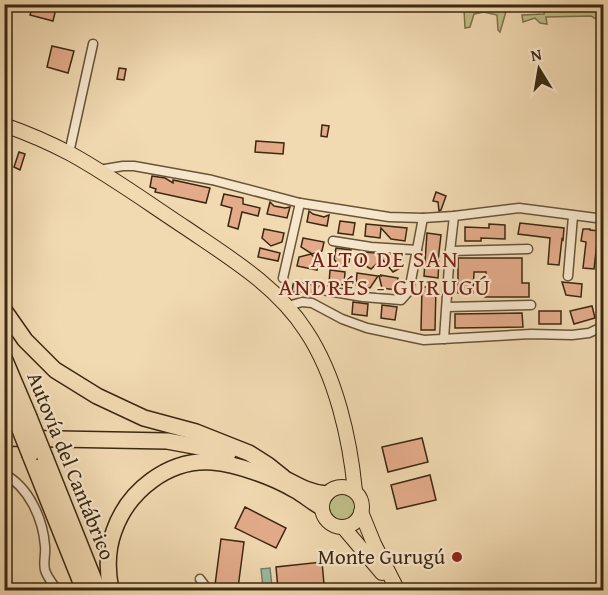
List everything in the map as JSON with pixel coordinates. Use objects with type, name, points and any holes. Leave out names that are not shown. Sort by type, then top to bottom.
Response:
[{"type":"highway","points":[[4,125],[69,153],[99,170],[243,267],[288,306],[306,331],[323,363],[337,402],[349,450],[355,491],[361,501],[361,512],[397,590]]},
{"type":"highway","points":[[4,310],[25,340],[56,370],[97,396],[144,418],[196,432],[249,453],[304,490],[328,496],[349,488],[355,491]]},
{"type":"highway","name":"Autovía del Cantábrico","points":[[4,358],[22,418],[84,591]]},
{"type":"highway","name":"Autovía del Cantábrico","points":[[4,392],[22,418]]},
{"type":"highway","points":[[4,438],[167,441],[216,450],[283,477]]},
{"type":"highway","points":[[349,450],[346,474],[328,496],[326,519],[336,526],[349,526],[354,523],[361,512]]},
{"type":"highway","name":"Autovía del Cantábrico","points":[[37,456],[98,591]]},
{"type":"highway","points":[[111,591],[108,570],[109,554],[116,525],[140,489],[167,471],[198,462],[219,463],[256,472],[294,489],[328,496]]},
{"type":"highway","points":[[252,464],[294,489]]},
{"type":"highway","points":[[343,527],[397,590]]},
{"type":"street","points":[[69,153],[93,44]]},
{"type":"street","points":[[99,170],[134,166],[212,180],[300,203],[388,217],[454,216],[519,208],[603,219]]},
{"type":"street","points":[[283,278],[300,203]]},
{"type":"street","points":[[444,339],[454,216]]},
{"type":"street","points":[[568,276],[573,216]]},
{"type":"street","points":[[322,290],[401,300],[409,291],[423,218]]},
{"type":"street","points":[[333,241],[371,247],[417,250]]},
{"type":"street","points":[[450,251],[528,249]]},
{"type":"street","points":[[288,306],[302,302],[312,303],[342,319],[368,328],[424,340],[531,334],[572,335],[589,333],[603,326]]},
{"type":"street","points":[[447,307],[531,305]]},
{"type":"street","points":[[4,474],[16,480],[29,497],[43,531],[46,550],[45,570],[57,591]]},
{"type":"street","points":[[200,579],[208,591]]},
{"type":"shaded area","points":[[462,4],[540,5],[539,7],[507,8],[500,32],[497,15],[484,12],[474,14],[470,27],[465,28]]},
{"type":"shaded area","points":[[546,5],[598,8],[603,13],[603,23],[591,16],[546,17],[547,24],[540,23],[535,18],[523,22],[522,15],[544,14]]},
{"type":"shaded area","points":[[342,492],[352,496],[356,506],[352,516],[342,520],[332,516],[328,506],[332,496]]},
{"type":"shaded area","points":[[270,568],[272,586],[263,587],[261,569]]},
{"type":"building","points":[[33,4],[57,4],[53,21],[30,15]]},
{"type":"building","points":[[52,46],[74,51],[68,73],[47,67]]},
{"type":"building","points":[[119,68],[126,69],[124,80],[117,79]]},
{"type":"building","points":[[322,125],[329,126],[327,137],[321,136]]},
{"type":"building","points":[[256,141],[284,143],[283,154],[255,152]]},
{"type":"building","points":[[19,152],[25,154],[20,170],[14,167]]},
{"type":"building","points":[[152,176],[165,178],[173,183],[173,180],[210,188],[206,203],[155,192],[156,189],[150,187]]},
{"type":"building","points":[[436,192],[446,196],[439,211],[438,202],[433,201]]},
{"type":"building","points":[[224,194],[243,198],[243,204],[260,208],[258,216],[242,212],[238,229],[228,226],[232,208],[221,205]]},
{"type":"building","points":[[270,202],[274,206],[290,207],[287,218],[267,214]]},
{"type":"building","points":[[309,211],[324,217],[329,215],[327,226],[307,222]]},
{"type":"building","points":[[340,221],[355,223],[353,235],[338,233]]},
{"type":"building","points":[[520,223],[564,228],[559,265],[548,264],[550,238],[518,234]]},
{"type":"building","points":[[366,224],[407,228],[405,241],[391,239],[381,228],[380,238],[365,236]]},
{"type":"building","points":[[489,224],[505,225],[505,239],[481,238],[481,241],[465,241],[465,227],[489,228]]},
{"type":"building","points":[[264,229],[284,233],[282,242],[271,246],[262,238]]},
{"type":"building","points":[[583,229],[600,231],[594,269],[583,268],[586,242],[581,241]]},
{"type":"building","points":[[427,233],[441,235],[438,278],[424,276]]},
{"type":"building","points":[[303,238],[324,242],[322,251],[312,254],[301,247]]},
{"type":"building","points":[[260,248],[280,253],[278,261],[258,257]]},
{"type":"building","points":[[336,248],[351,250],[349,262],[340,268],[334,259]]},
{"type":"building","points":[[362,252],[403,255],[402,267],[393,272],[382,259],[371,269],[361,263]]},
{"type":"building","points":[[311,254],[319,262],[317,270],[297,266],[299,257]]},
{"type":"building","points":[[458,258],[522,258],[522,283],[529,283],[529,297],[485,297],[486,272],[474,272],[473,293],[458,293]]},
{"type":"building","points":[[330,270],[345,272],[344,285],[329,283]]},
{"type":"building","points":[[357,273],[378,276],[370,288],[356,285]]},
{"type":"building","points":[[380,275],[398,278],[396,290],[382,288],[379,276],[382,276]]},
{"type":"building","points":[[294,281],[314,285],[311,296],[296,291],[291,294]]},
{"type":"building","points":[[562,282],[582,284],[581,297],[566,295]]},
{"type":"building","points":[[422,287],[436,287],[435,330],[421,330]]},
{"type":"building","points":[[353,302],[368,304],[367,316],[352,314]]},
{"type":"building","points":[[382,305],[397,307],[395,320],[381,318]]},
{"type":"building","points":[[592,306],[595,318],[574,324],[570,311]]},
{"type":"building","points":[[539,311],[561,311],[561,324],[539,324]]},
{"type":"building","points":[[522,313],[523,327],[455,328],[455,314]]},
{"type":"building","points":[[422,438],[428,462],[388,472],[382,447]]},
{"type":"building","points":[[430,475],[436,500],[397,509],[391,485]]},
{"type":"building","points":[[245,507],[286,528],[276,548],[235,528]]},
{"type":"building","points":[[221,539],[244,542],[238,588],[215,585]]},
{"type":"building","points":[[322,562],[324,584],[278,589],[276,567]]},
{"type":"place","name":"Monte Gurugú","points":[[457,557]]},
{"type":"district","name":"ALTO DE SAN ANDRÉS - GURUGÚ","points":[[385,273]]}]
